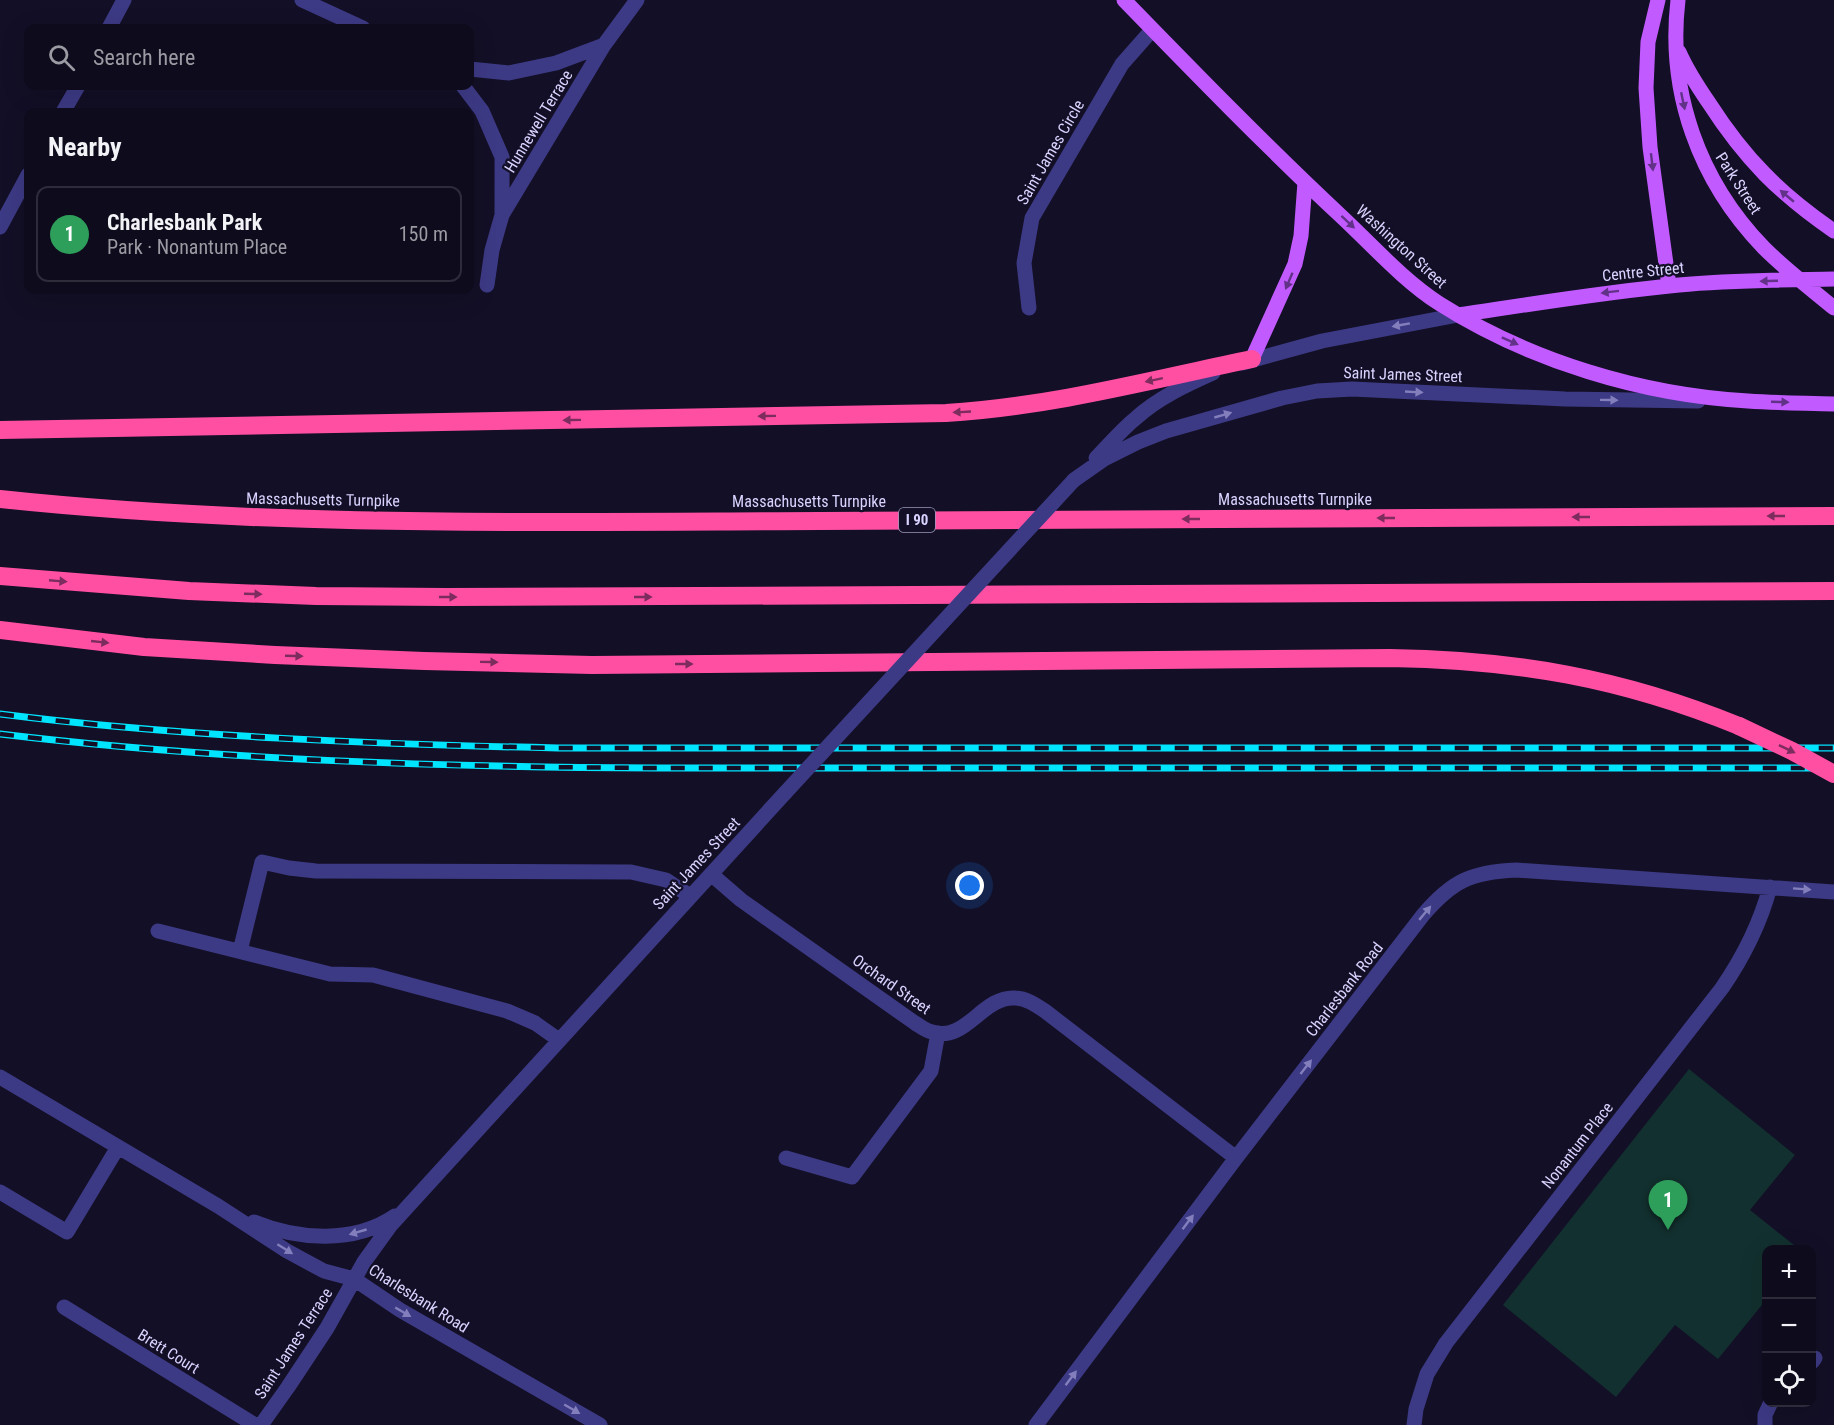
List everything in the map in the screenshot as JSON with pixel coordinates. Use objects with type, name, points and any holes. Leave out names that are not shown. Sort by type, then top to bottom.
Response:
[{"type":"highway","points":[[0,430],[946,413],[1044,401],[1252,359]]},
{"type":"highway","name":"Massachusetts Turnpike","points":[[0,499],[215,516],[474,522],[1834,516]]},
{"type":"highway","points":[[0,576],[189,591],[316,596],[1834,591]]},
{"type":"highway","points":[[0,630],[144,647],[275,655],[592,665],[1453,659],[1518,665],[1590,678],[1644,692],[1739,726],[1834,774]]},
{"type":"main road","name":"Washington Street","points":[[1124,0],[1305,182],[1422,291],[1458,315],[1522,346],[1588,371],[1659,389],[1748,401],[1834,404]]},
{"type":"main road","points":[[1658,0],[1648,42],[1646,88],[1650,147],[1668,286]]},
{"type":"main road","name":"Park Street","points":[[1678,0],[1675,44],[1684,107],[1707,169],[1729,204],[1752,234],[1798,280],[1834,308]]},
{"type":"main road","name":"Park Street","points":[[1675,44],[1719,119],[1753,163],[1787,196],[1834,231]]},
{"type":"main road","points":[[1252,359],[1290,280],[1295,264],[1301,236],[1305,182]]},
{"type":"main road","name":"Centre Street","points":[[1458,315],[1668,286],[1714,282],[1834,279]]},
{"type":"street","points":[[111,24],[124,0]]},
{"type":"street","points":[[302,0],[354,24]]},
{"type":"street","name":"Hunnewell Terrace","points":[[488,285],[492,250],[502,215],[604,45],[637,0]]},
{"type":"street","name":"Saint James Circle","points":[[1029,308],[1024,263],[1032,218],[1122,64],[1152,30]]},
{"type":"street","points":[[474,69],[509,73],[556,63],[604,45]]},
{"type":"street","points":[[65,108],[76,90]]},
{"type":"street","name":"Hunnewell Terrace","points":[[466,90],[482,111],[502,157],[502,215]]},
{"type":"street","points":[[0,227],[24,182]]},
{"type":"street","name":"Saint James Street","points":[[354,1279],[375,1245],[409,1205],[558,1040],[1074,480],[1146,409],[1192,382],[1252,359],[1357,333],[1458,315]]},
{"type":"street","name":"Saint James Street","points":[[1074,480],[1104,459],[1166,431],[1282,398],[1317,391],[1352,389],[1555,399],[1748,401]]},
{"type":"street","points":[[240,951],[262,862],[316,871],[631,872],[666,880],[690,896]]},
{"type":"street","name":"Charlesbank Road","points":[[1036,1425],[1236,1158],[1423,915],[1444,892],[1482,873],[1516,870],[1834,892]]},
{"type":"street","name":"Orchard Street","points":[[711,874],[741,900],[915,1023],[932,1032],[948,1034],[963,1027],[997,1002],[1014,998],[1031,1002],[1236,1158]]},
{"type":"street","name":"Nonantum Place","points":[[1414,1425],[1416,1409],[1427,1374],[1446,1343],[1722,988],[1748,945],[1770,887]]},
{"type":"street","points":[[158,931],[330,974],[373,975],[507,1011],[535,1023],[558,1040]]},
{"type":"street","points":[[786,1158],[852,1177],[931,1071],[938,1033]]},
{"type":"street","name":"Charlesbank Road","points":[[0,1077],[219,1206],[313,1266],[335,1275],[354,1279],[400,1310],[600,1425]]},
{"type":"street","points":[[0,1192],[67,1232],[118,1147]]},
{"type":"street","name":"Charlesbank Road","points":[[219,1206],[275,1229],[306,1235],[337,1236],[351,1234],[382,1223],[409,1205]]},
{"type":"street","name":"Saint James Terrace","points":[[261,1425],[327,1329],[354,1279]]},
{"type":"street","name":"Brett Court","points":[[64,1307],[255,1425]]},
{"type":"street","points":[[1765,1425],[1765,1415],[1769,1407]]},
{"type":"green space","points":[[1689,1069],[1795,1155],[1750,1210],[1794,1245],[1762,1245],[1762,1305],[1718,1359],[1675,1325],[1616,1397],[1503,1305]]},
{"type":"railway","points":[[0,714],[209,734],[558,748],[1834,748]]},
{"type":"railway","points":[[0,734],[245,756],[491,766],[1834,768]]},
{"type":"place","name":"Charlesbank Park","points":[[1668,1230]]}]
